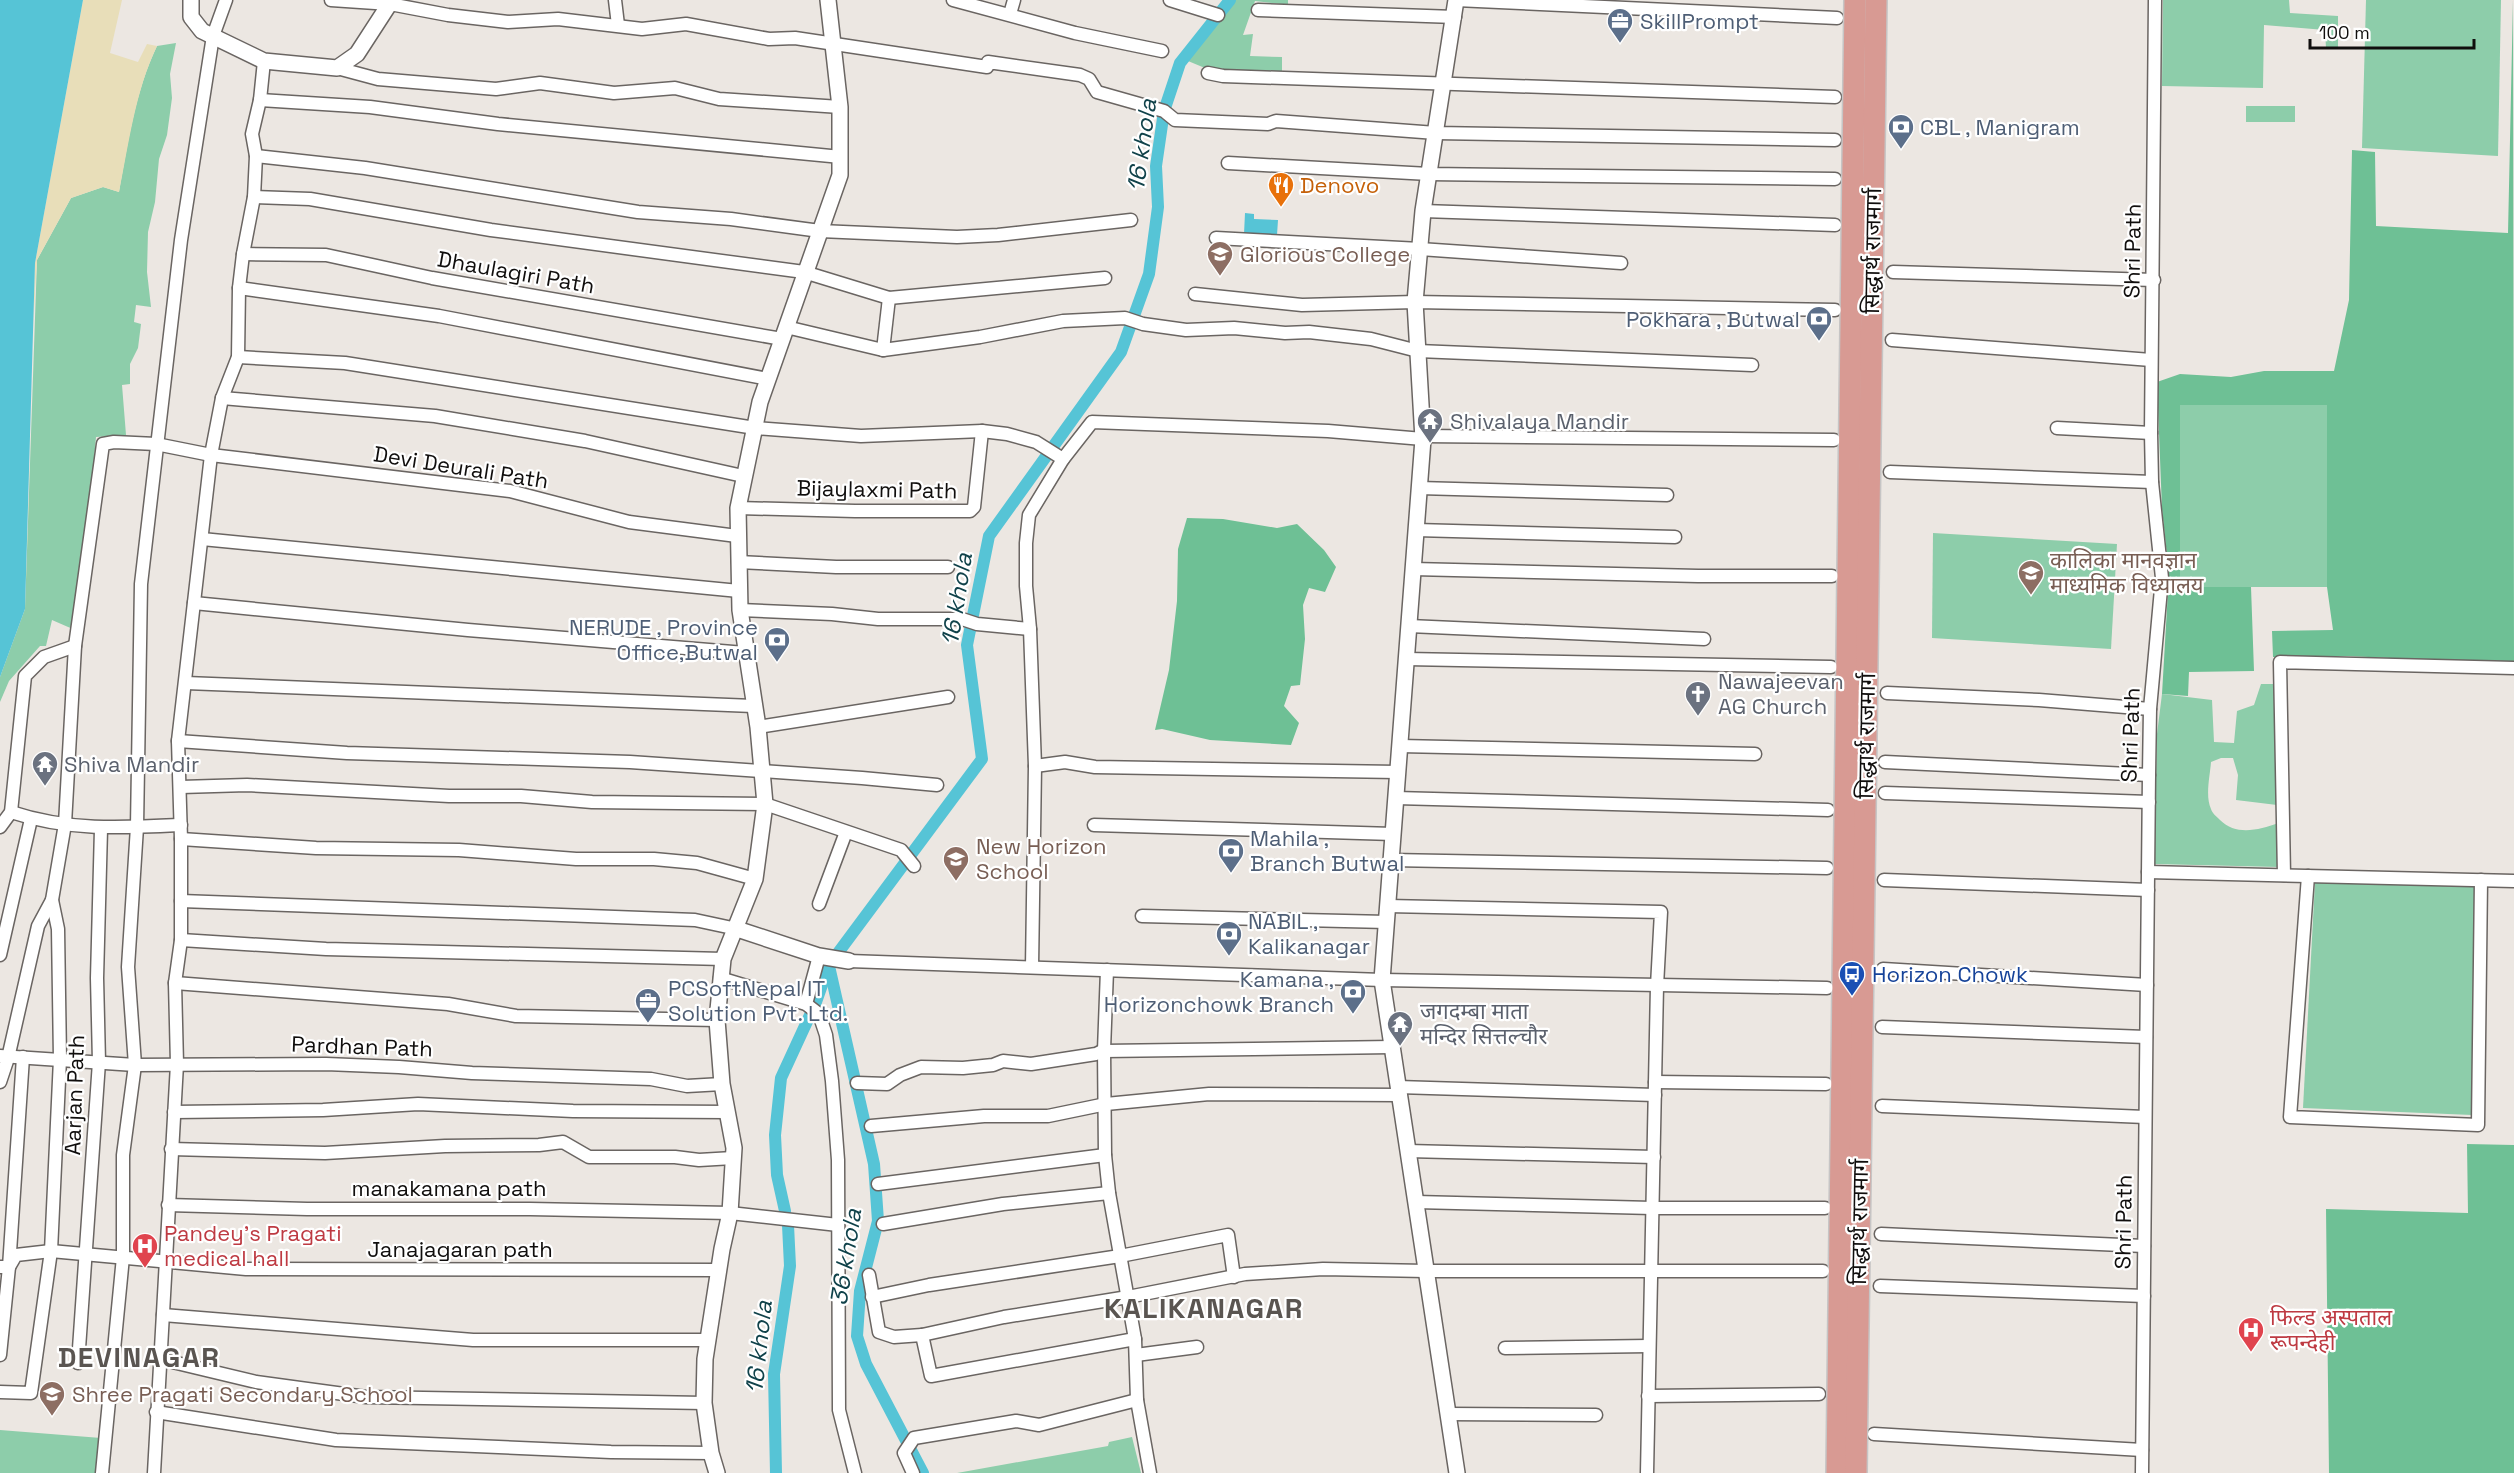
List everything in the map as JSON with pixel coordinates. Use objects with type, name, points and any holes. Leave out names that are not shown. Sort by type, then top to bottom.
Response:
[{"type":"highway","name":"सिद्धार्थ राजमार्ग","points":[[1837,1473],[1856,0]]},
{"type":"highway","name":"सिद्धार्थ राजमार्ग","points":[[1856,1473],[1876,0]]},
{"type":"street","points":[[190,0],[189,9],[195,25],[202,31],[264,61],[337,68],[378,79],[496,89],[540,83],[614,93],[675,88],[720,99],[840,107]]},
{"type":"street","points":[[102,1473],[123,1257],[123,1155],[135,1065],[128,967],[137,827],[141,584],[181,240],[213,36],[226,0]]},
{"type":"street","points":[[331,0],[391,2],[448,15],[508,22],[558,19],[642,29],[686,24],[773,40],[789,38],[987,67],[988,62],[1080,75],[1089,79],[1096,92],[1164,111],[1175,120],[1268,124],[1276,121],[1436,133],[1835,140]]},
{"type":"street","points":[[615,0],[618,25]]},
{"type":"street","points":[[717,1473],[711,1453],[704,1403],[705,1359],[730,1214],[733,1158],[728,1112],[722,1084],[717,1020],[720,978],[723,959],[737,929],[755,879],[765,804],[758,727],[740,610],[738,508],[760,402],[840,175],[840,107],[828,0]]},
{"type":"street","points":[[953,0],[1075,33],[1162,51]]},
{"type":"street","points":[[1010,14],[1014,0]]},
{"type":"street","points":[[1170,0],[1218,15]]},
{"type":"street","points":[[1457,1473],[1382,980],[1423,438],[1415,302],[1423,211],[1456,0],[1837,18]]},
{"type":"street","name":"Shri Path","points":[[2142,1473],[2150,709],[2162,578],[2152,482],[2151,433],[2155,0]]},
{"type":"street","points":[[337,68],[357,54],[391,2]]},
{"type":"street","points":[[1258,10],[1455,17]]},
{"type":"street","points":[[154,1473],[177,1064],[175,983],[181,940],[182,839],[182,787],[178,741],[211,455],[222,398],[238,357],[239,288],[254,197],[256,156],[252,134],[260,100],[264,61]]},
{"type":"street","points":[[1208,73],[1234,77],[1835,97]]},
{"type":"street","points":[[260,100],[370,107],[498,124],[841,157]]},
{"type":"street","points":[[256,156],[365,168],[638,212],[731,219],[820,231],[957,237],[998,235],[1131,220]]},
{"type":"street","points":[[1228,163],[1429,174],[1835,179]]},
{"type":"street","points":[[254,197],[310,199],[491,230],[804,272],[889,298],[1106,278]]},
{"type":"street","points":[[1423,211],[1835,225]]},
{"type":"street","points":[[1216,238],[1622,263]]},
{"type":"street","name":"Dhaulagiri Path","points":[[243,254],[326,255],[432,278],[883,350]]},
{"type":"street","points":[[1893,272],[2154,279]]},
{"type":"street","points":[[239,288],[439,315],[768,379]]},
{"type":"street","points":[[1195,294],[1302,305],[1415,302],[1835,310]]},
{"type":"street","points":[[889,298],[883,350],[980,337],[1063,321],[1125,318],[1143,324],[1186,330],[1234,328],[1309,332],[1371,339],[1418,351],[1752,366]]},
{"type":"street","points":[[1892,340],[2151,360]]},
{"type":"street","points":[[238,357],[345,363],[755,428],[861,436],[982,432],[1007,434],[1035,442],[1057,456]]},
{"type":"street","points":[[222,398],[435,416],[585,441],[743,476]]},
{"type":"street","points":[[1032,967],[1035,766],[1030,629],[1026,586],[1029,515],[1057,456],[1092,422],[1328,430],[1423,438],[1834,440]]},
{"type":"street","points":[[2057,428],[2151,433]]},
{"type":"street","name":"Bijaylaxmi Path","points":[[738,508],[855,512],[970,511],[974,507],[982,432]]},
{"type":"street","name":"Devi Deurali Path","points":[[75,646],[103,444],[114,442],[156,444],[211,455],[510,491],[629,522],[737,536]]},
{"type":"street","points":[[1890,472],[2152,482]]},
{"type":"street","points":[[1419,488],[1667,495]]},
{"type":"street","points":[[1416,530],[1675,537]]},
{"type":"street","points":[[202,539],[739,591]]},
{"type":"street","points":[[738,562],[836,567],[948,567]]},
{"type":"street","points":[[1413,569],[1698,576],[1832,576]]},
{"type":"street","points":[[194,603],[468,630],[745,653]]},
{"type":"street","points":[[740,610],[878,618],[962,619],[977,624],[1030,629]]},
{"type":"street","points":[[1409,626],[1704,639]]},
{"type":"street","points":[[0,827],[11,812],[25,676],[44,657],[75,646],[65,824],[52,900],[38,926],[4,1057],[0,1082]]},
{"type":"street","points":[[1406,658],[1831,666]]},
{"type":"street","points":[[2284,875],[2280,662],[2514,668]]},
{"type":"street","points":[[186,683],[753,706]]},
{"type":"street","points":[[1887,693],[2039,700],[2150,709]]},
{"type":"street","points":[[758,727],[948,697]]},
{"type":"street","points":[[178,741],[347,753],[630,762],[937,785]]},
{"type":"street","points":[[1400,746],[1755,754]]},
{"type":"street","points":[[1035,766],[1065,762],[1095,767],[1398,772]]},
{"type":"street","points":[[1885,762],[2149,775]]},
{"type":"street","points":[[182,787],[247,785],[449,796],[521,796],[592,802],[765,804],[901,850],[914,866]]},
{"type":"street","points":[[1885,793],[2148,802]]},
{"type":"street","points":[[1396,798],[1828,810]]},
{"type":"street","points":[[11,812],[32,819],[101,829],[181,825]]},
{"type":"street","points":[[0,955],[32,819]]},
{"type":"street","points":[[1094,825],[1393,834]]},
{"type":"street","name":"Aarjan Path","points":[[78,1363],[99,1062],[97,978],[101,829]]},
{"type":"street","points":[[819,904],[846,832]]},
{"type":"street","points":[[182,839],[316,848],[459,850],[576,859],[654,859],[697,863],[755,879]]},
{"type":"street","points":[[1391,860],[1827,868]]},
{"type":"street","points":[[2148,872],[2514,881]]},
{"type":"street","points":[[2308,876],[2290,1117],[2478,1125],[2481,880]]},
{"type":"street","points":[[1884,880],[2148,890]]},
{"type":"street","points":[[0,1392],[31,1392],[51,1251],[60,1059],[58,929],[52,900]]},
{"type":"street","points":[[181,901],[694,920],[737,929],[823,956],[849,961],[1382,980],[1827,988]]},
{"type":"street","points":[[1388,906],[1661,912],[1657,986],[1647,1473]]},
{"type":"street","points":[[1142,916],[1387,922]]},
{"type":"street","points":[[181,940],[326,949],[723,959]]},
{"type":"street","points":[[806,1004],[823,956]]},
{"type":"street","points":[[1883,969],[2147,985]]},
{"type":"street","points":[[1107,970],[1104,1050],[1105,1155],[1109,1193],[1135,1339],[1137,1400],[1150,1473]]},
{"type":"street","points":[[720,978],[806,1004],[819,1014],[826,1035],[838,1160],[839,1410],[855,1473]]},
{"type":"street","points":[[175,983],[448,1004],[516,1016],[717,1020]]},
{"type":"street","points":[[1882,1027],[2146,1037]]},
{"type":"street","points":[[857,1083],[887,1084],[900,1075],[921,1067],[963,1068],[993,1065],[1004,1061],[1031,1064],[1096,1054],[1104,1050],[1392,1047]]},
{"type":"street","name":"Pardhan Path","points":[[4,1057],[135,1065],[389,1066],[472,1073],[651,1079],[687,1086],[722,1084]]},
{"type":"street","points":[[0,1355],[23,1057]]},
{"type":"street","points":[[871,1126],[984,1116],[1048,1116],[1106,1104],[1209,1094],[1826,1084]]},
{"type":"street","points":[[174,1112],[323,1110],[418,1104],[573,1111],[728,1112]]},
{"type":"street","points":[[1882,1106],[2145,1117]]},
{"type":"street","points":[[171,1149],[325,1153],[445,1146],[539,1145],[562,1142],[589,1157],[675,1157],[699,1160],[733,1158]]},
{"type":"street","points":[[1408,1151],[1654,1157]]},
{"type":"street","points":[[878,1184],[1105,1155]]},
{"type":"street","points":[[883,1224],[1002,1204],[1109,1193]]},
{"type":"street","points":[[1416,1202],[1652,1208],[1825,1208]]},
{"type":"street","name":"manakamana path","points":[[168,1205],[730,1214],[838,1225]]},
{"type":"street","points":[[1881,1234],[2144,1246]]},
{"type":"street","points":[[872,1297],[929,1285],[1120,1256],[1228,1235],[1234,1276]]},
{"type":"street","name":"Janajagaran path","points":[[5,1267],[16,1255],[51,1251],[246,1269],[719,1270]]},
{"type":"street","points":[[868,1275],[879,1332],[894,1337],[922,1335],[1004,1317],[1128,1298],[1234,1276],[1323,1269],[1823,1271]]},
{"type":"street","points":[[1880,1286],[2144,1296]]},
{"type":"street","points":[[164,1315],[473,1340],[709,1340]]},
{"type":"street","points":[[922,1335],[931,1376],[1135,1339]]},
{"type":"street","points":[[1505,1348],[1649,1346]]},
{"type":"street","points":[[1136,1355],[1197,1347]]},
{"type":"street","points":[[160,1359],[256,1382],[366,1397],[704,1403]]},
{"type":"street","points":[[1648,1396],[1819,1394]]},
{"type":"street","points":[[913,1473],[904,1453],[915,1438],[1016,1421],[1039,1425],[1137,1400]]},
{"type":"street","points":[[156,1412],[336,1440],[611,1452],[711,1453]]},
{"type":"street","points":[[1448,1414],[1596,1415]]},
{"type":"street","points":[[1874,1434],[2142,1450]]},
{"type":"green space","points":[[1233,0],[1288,0],[1288,5],[1255,1],[1243,35],[1253,34],[1250,56],[1282,57],[1282,74],[1217,73],[1188,61]]},
{"type":"green space","points":[[2163,0],[2289,0],[2290,13],[2338,16],[2338,49],[2326,48],[2325,30],[2264,25],[2263,88],[2162,86]]},
{"type":"green space","points":[[2366,0],[2501,0],[2498,156],[2362,148]]},
{"type":"green space","points":[[2513,0],[2514,664],[2348,656],[2273,657],[2272,631],[2333,630],[2327,587],[2327,405],[2180,405],[2180,587],[2251,587],[2254,671],[2189,672],[2188,696],[2162,694],[2169,574],[2162,509],[2157,382],[2180,374],[2231,377],[2264,371],[2334,371],[2349,300],[2352,150],[2375,152],[2376,226],[2508,233]]},
{"type":"green space","points":[[176,43],[170,74],[172,98],[167,135],[159,159],[155,202],[148,232],[147,272],[151,307],[136,305],[134,322],[141,324],[138,348],[130,364],[130,384],[122,385],[126,435],[96,437],[86,553],[75,630],[52,620],[46,646],[40,646],[9,681],[0,702],[0,677],[25,609],[37,260],[71,198],[103,187],[119,192],[133,118],[149,63],[157,46]]},
{"type":"green space","points":[[2246,106],[2295,106],[2295,122],[2246,122]]},
{"type":"green space","points":[[2327,404],[2327,587],[2180,587],[2180,405]]},
{"type":"green space","points":[[1187,518],[1223,519],[1277,528],[1297,524],[1324,550],[1336,567],[1325,592],[1309,588],[1303,605],[1305,639],[1300,685],[1291,686],[1284,706],[1299,723],[1291,745],[1210,740],[1162,729],[1155,730],[1169,670],[1177,601],[1178,549]]},
{"type":"green space","name":"कालिका मानवज्ञान माध्यमिक विध्यालय","points":[[1933,533],[2117,544],[2111,649],[1932,638]]},
{"type":"green space","points":[[2261,684],[2275,684],[2277,805],[2236,800],[2238,775],[2233,758],[2221,758],[2211,762],[2208,798],[2213,813],[2233,828],[2248,830],[2278,823],[2279,867],[2154,864],[2157,734],[2162,694],[2212,700],[2214,742],[2234,743],[2237,711],[2254,705]]},
{"type":"green space","points":[[2315,882],[2477,884],[2472,1115],[2303,1108]]},
{"type":"green space","points":[[2467,1144],[2514,1145],[2514,1473],[2329,1473],[2326,1209],[2468,1213]]},
{"type":"green space","points":[[0,1430],[101,1438],[98,1473],[0,1473]]},
{"type":"green space","points":[[1132,1437],[1141,1473],[957,1473],[1108,1446],[1109,1442]]},
{"type":"sand","points":[[83,0],[122,0],[110,53],[138,62],[147,44],[157,46],[138,99],[119,192],[103,187],[71,198],[37,260],[33,329],[35,263]]},
{"type":"water","points":[[0,0],[83,0],[35,263],[25,609],[0,677]]},
{"type":"water","points":[[1245,213],[1254,214],[1254,219],[1278,220],[1277,235],[1244,234]]},
{"type":"waterway","name":"16 khola","points":[[785,1211],[777,1175],[775,1135],[781,1078],[816,1002],[829,965],[982,759],[967,645],[989,536],[1121,352],[1149,274],[1158,207],[1156,166],[1164,111],[1180,63],[1230,0]]},
{"type":"waterway","name":"36 khola","points":[[829,966],[874,1164],[878,1221],[860,1291],[857,1336],[866,1364],[923,1473]]},
{"type":"waterway","name":"16 khola","points":[[776,1473],[774,1374],[790,1266],[788,1225]]},
{"type":"place","name":"SkillPrompt","points":[[1620,44]]},
{"type":"place","name":"CBL , Manigram","points":[[1901,150]]},
{"type":"place","name":"Denovo","points":[[1281,208]]},
{"type":"place","name":"Glorious College","points":[[1220,277]]},
{"type":"place","name":"Pokhara , Butwal","points":[[1819,342]]},
{"type":"place","name":"Shivalaya Mandir","points":[[1430,444]]},
{"type":"place","name":"कालिका मानवज्ञान माध्यमिक विध्यालय","points":[[2031,596]]},
{"type":"place","name":"NERUDE , Province Office,Butwal","points":[[777,663]]},
{"type":"place","name":"Nawajeevan AG Church","points":[[1698,717]]},
{"type":"place","name":"Shiva Mandir","points":[[45,787]]},
{"type":"place","name":"Mahila , Branch Butwal","points":[[1231,874]]},
{"type":"place","name":"New Horizon School","points":[[956,882]]},
{"type":"place","name":"NABIL , Kalikanagar","points":[[1229,957]]},
{"type":"place","name":"Horizon Chowk","points":[[1852,997]]},
{"type":"place","name":"Kamana , Horizonchowk Branch","points":[[1353,1015]]},
{"type":"place","name":"PCSoftNepal IT Solution Pvt. Ltd.","points":[[648,1024]]},
{"type":"place","name":"जगदम्बा माता मन्दिर सित्तल्चौर","points":[[1400,1047]]},
{"type":"place","name":"Pandey's Pragati medical hall","points":[[145,1269]]},
{"type":"place","name":"फिल्ड अस्पताल रूपन्देही","points":[[2251,1353]]},
{"type":"place","name":"Shree Pragati Secondary School","points":[[52,1417]]},
{"type":"district","name":"KALIKANAGAR","points":[[1204,1308]]},
{"type":"district","name":"DEVINAGAR","points":[[139,1357]]}]
